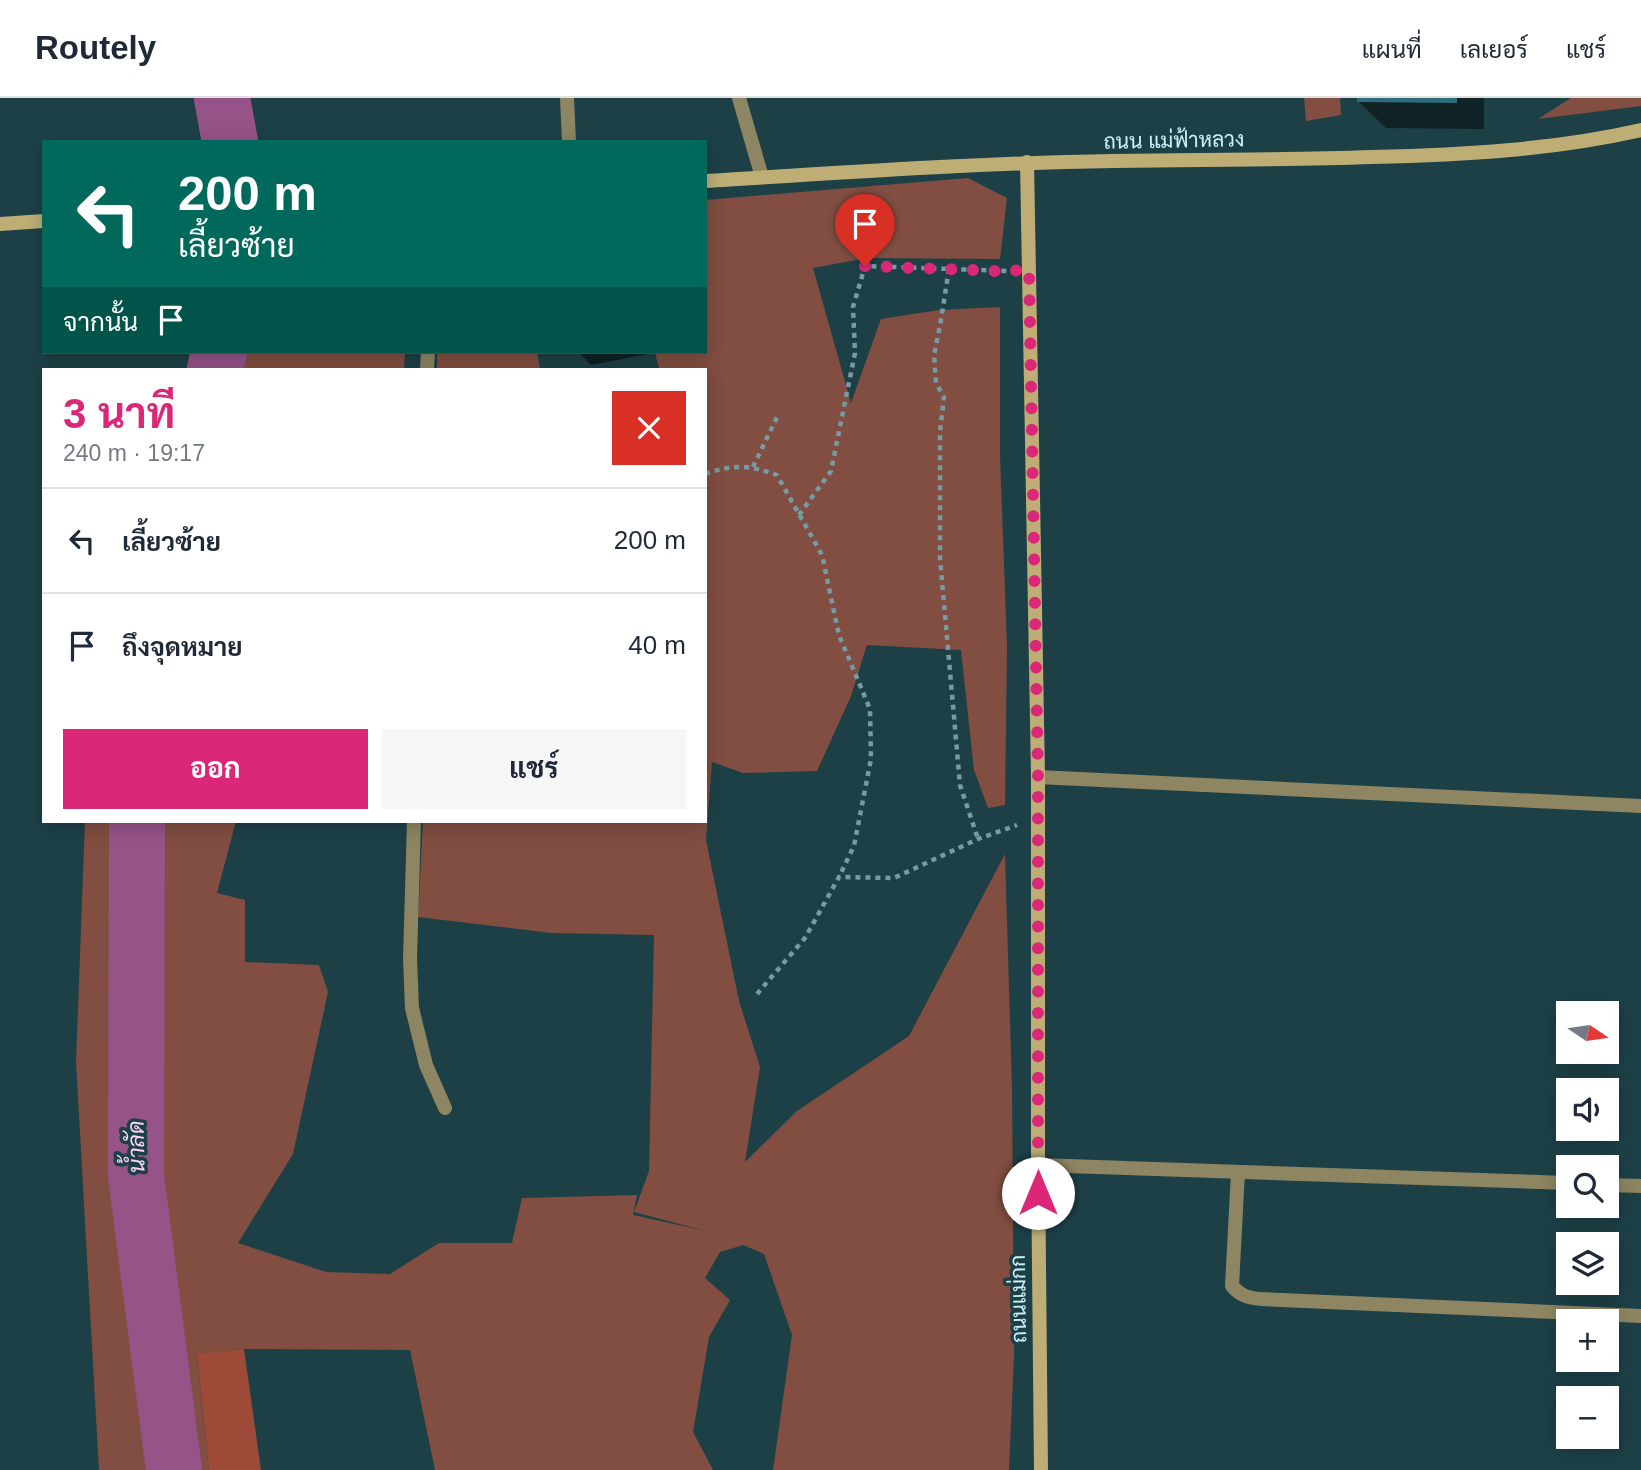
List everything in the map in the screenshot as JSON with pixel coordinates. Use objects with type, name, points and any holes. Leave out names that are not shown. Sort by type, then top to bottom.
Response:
[{"type":"street","points":[[567,98],[569,140]]},
{"type":"street","points":[[739,98],[762,177]]},
{"type":"street","name":"ถนน แม่ฟ้าหลวง","points":[[707,181],[1027,162],[1428,156],[1541,146],[1641,130]]},
{"type":"street","name":"ถนนแม่กก","points":[[1027,162],[1038,777],[1041,1470]]},
{"type":"street","points":[[0,224],[42,221]]},
{"type":"street","points":[[1038,777],[1641,806]]},
{"type":"street","points":[[414,823],[410,959],[412,1008],[426,1065],[445,1108]]},
{"type":"street","points":[[1038,1165],[1556,1184]]},
{"type":"street","points":[[1238,1172],[1232,1286],[1240,1295],[1261,1300],[1641,1316]]},
{"type":"street","points":[[1619,1185],[1641,1186]]},
{"type":"path","points":[[799,515],[831,471],[855,353],[853,307],[865,266],[1029,270]]},
{"type":"path","points":[[949,269],[934,355],[936,383],[944,397],[940,432],[940,558],[960,785],[978,839]]},
{"type":"path","points":[[753,467],[778,415]]},
{"type":"path","points":[[707,473],[723,468],[753,467],[777,475],[822,555],[839,635],[870,709],[871,760],[854,846],[805,938],[757,994]]},
{"type":"path","points":[[839,877],[894,878],[978,839],[1038,818]]},
{"type":"shaded area","points":[[1304,98],[1340,98],[1341,115],[1306,121]]},
{"type":"shaded area","points":[[1571,98],[1641,98],[1641,106],[1538,119]]},
{"type":"shaded area","points":[[968,178],[1007,198],[1000,259],[867,258],[813,268],[851,403],[881,319],[939,310],[1000,307],[1000,456],[1007,647],[1005,805],[988,808],[974,770],[961,650],[867,645],[851,696],[817,771],[743,773],[712,762],[706,840],[739,1001],[760,1067],[745,1162],[797,1111],[909,1036],[1005,854],[1012,1090],[1014,1355],[1009,1470],[773,1470],[792,1335],[764,1254],[743,1245],[720,1252],[705,1278],[730,1300],[709,1337],[693,1432],[713,1470],[435,1470],[410,1350],[244,1349],[197,1355],[209,1470],[99,1470],[76,1062],[85,823],[235,823],[217,893],[245,900],[245,962],[319,965],[328,992],[293,1154],[238,1243],[326,1272],[390,1274],[439,1243],[512,1243],[522,1198],[637,1195],[633,1215],[706,1231],[634,1212],[649,1171],[654,935],[552,933],[418,917],[423,823],[707,823],[707,368],[659,368],[655,354],[707,354],[707,200]]},
{"type":"shaded area","points":[[202,354],[405,354],[404,368],[198,368]]},
{"type":"shaded area","points":[[437,354],[537,354],[540,368],[437,368]]},
{"type":"shaded area","points":[[244,1349],[261,1470],[209,1470],[197,1354]]},
{"type":"building","points":[[1357,98],[1457,98],[1457,103],[1357,102]]},
{"type":"waterway","name":"น้ำลัด","points":[[222,98],[230,140]]},
{"type":"waterway","name":"น้ำลัด","points":[[215,368],[219,354]]},
{"type":"waterway","name":"น้ำลัด","points":[[137,823],[136,1176],[174,1470]]},
{"type":"route","points":[[865,266],[1029,270],[1038,777],[1038,1193]]}]
